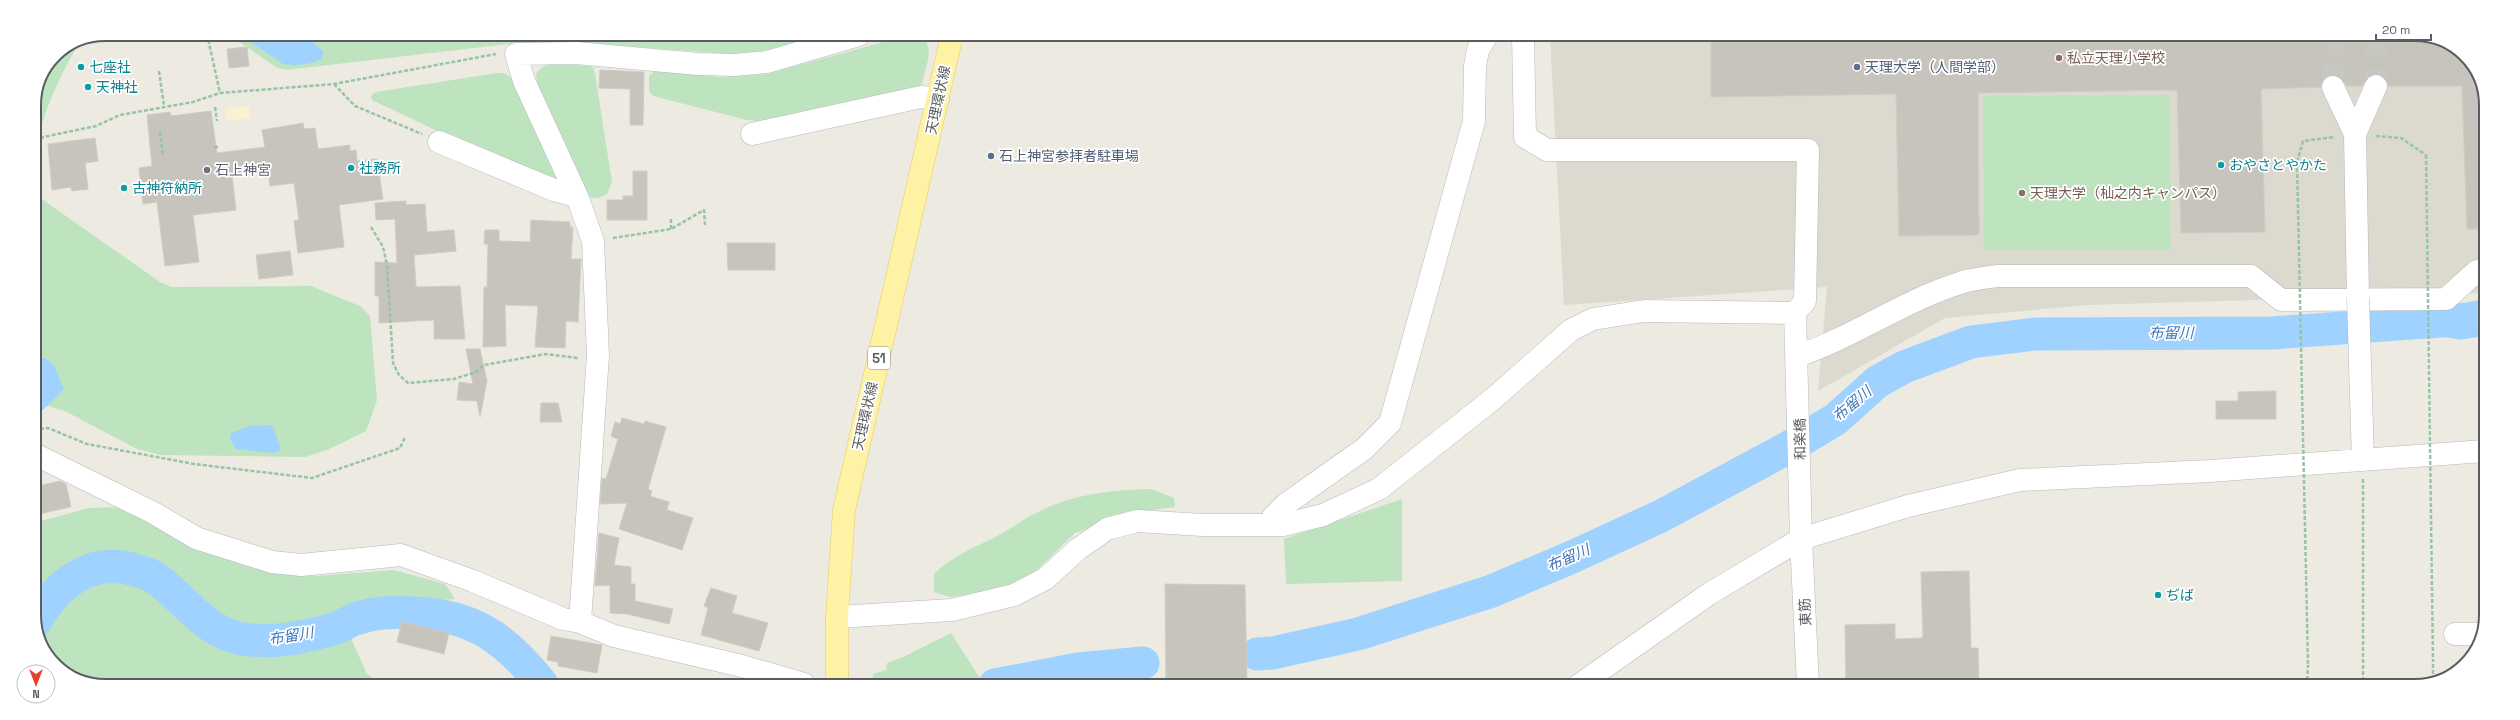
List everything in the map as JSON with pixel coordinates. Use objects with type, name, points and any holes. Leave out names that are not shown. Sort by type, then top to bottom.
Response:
[{"type":"main road","name":"天理環状線","points":[[837,679],[837,617],[844,510],[951,41]]},
{"type":"street","points":[[580,622],[598,355],[593,241],[577,196],[524,80],[516,54],[576,53],[698,64],[734,65],[767,62],[839,41]]},
{"type":"street","points":[[1272,525],[1273,517],[1286,504],[1364,449],[1390,423],[1474,121],[1475,66],[1478,50],[1483,41]]},
{"type":"street","points":[[837,617],[952,610],[1014,595],[1045,579],[1078,549],[1107,529],[1137,521],[1203,525],[1283,525],[1323,515],[1379,489],[1494,398],[1571,330],[1593,320],[1644,311],[1795,313],[1805,301],[1808,150],[1547,150],[1525,137],[1523,41]]},
{"type":"street","points":[[2355,134],[2376,86]]},
{"type":"street","points":[[2333,87],[2355,134],[2363,460]]},
{"type":"street","points":[[752,134],[921,97],[938,99]]},
{"type":"street","points":[[439,142],[554,190],[577,196]]},
{"type":"street","points":[[1797,356],[1824,347],[1922,298],[1961,282],[1996,276],[2251,276],[2281,300],[2446,299],[2477,271],[2479,271]]},
{"type":"street","name":"和楽橋","points":[[1795,313],[1799,388],[1801,539]]},
{"type":"street","points":[[1588,679],[1709,594],[1801,539],[1908,506],[2020,480],[2210,471],[2479,451]]},
{"type":"street","points":[[41,457],[154,513],[196,538],[272,562],[300,565],[401,555],[472,581],[563,619],[580,622],[614,636],[742,666],[787,679]]},
{"type":"street","name":"東筋","points":[[1801,539],[1808,679]]},
{"type":"street","points":[[2455,634],[2476,634]]},
{"type":"path","points":[[209,41],[220,93]]},
{"type":"path","points":[[41,138],[96,126],[120,114],[193,102],[220,93],[334,84],[492,54],[516,54]]},
{"type":"path","points":[[159,71],[164,106]]},
{"type":"path","points":[[105,85],[109,84]]},
{"type":"path","points":[[334,84],[355,106],[439,142]]},
{"type":"path","points":[[215,107],[217,121]]},
{"type":"path","points":[[160,132],[163,156]]},
{"type":"path","points":[[2307,679],[2297,162],[2303,141],[2355,134],[2401,138],[2426,155],[2433,676]]},
{"type":"path","points":[[214,147],[220,147]]},
{"type":"path","points":[[593,241],[671,229],[704,210],[705,226]]},
{"type":"path","points":[[671,219],[671,229]]},
{"type":"path","points":[[371,227],[383,247],[387,265],[393,363],[399,375],[408,383],[454,379],[476,372],[484,365],[546,354],[579,358],[598,355]]},
{"type":"path","points":[[41,429],[48,428],[87,444],[194,464],[312,478],[400,448],[405,437]]},
{"type":"path","points":[[2363,460],[2363,679]]},
{"type":"shaded area","name":"天理大学（杣之内キャンパス）","points":[[1550,41],[2415,41],[2432,43],[2442,47],[2477,89],[2479,101],[2479,293],[2088,305],[1945,318],[1818,391],[1827,287],[1564,305]]},
{"type":"green space","points":[[238,41],[805,41],[741,55],[652,48],[516,43],[286,70],[276,67]]},
{"type":"green space","points":[[887,41],[925,41],[929,50],[922,84],[913,90],[766,122],[747,120],[653,96],[649,91],[649,76],[655,71],[721,77],[767,74]]},
{"type":"green space","points":[[76,48],[52,96],[41,129],[42,92],[46,80],[52,69],[60,60]]},
{"type":"green space","points":[[551,64],[592,66],[595,74],[612,182],[607,194],[598,198],[589,197],[539,95],[536,74],[542,67]]},
{"type":"green space","points":[[505,73],[512,79],[558,179],[556,181],[503,162],[372,100],[371,96],[376,92]]},
{"type":"green space","points":[[2170,95],[2171,250],[1984,250],[1983,96]]},
{"type":"green space","points":[[41,194],[43,200],[160,282],[172,287],[311,286],[360,306],[370,316],[377,400],[366,431],[327,450],[305,457],[160,455],[137,449],[65,411],[41,404]]},
{"type":"green space","points":[[1151,489],[1174,498],[1175,507],[1137,512],[1075,533],[1039,568],[1010,588],[950,597],[934,592],[934,574],[941,568],[956,557],[999,535],[1038,512],[1065,501],[1093,494],[1122,490]]},
{"type":"green space","points":[[1402,499],[1402,581],[1286,584],[1284,539]]},
{"type":"green space","points":[[121,507],[266,570],[317,576],[394,570],[445,584],[455,599],[410,603],[358,604],[350,636],[367,674],[374,679],[105,679],[88,677],[69,668],[57,657],[46,640],[42,628],[41,521],[89,508]]},
{"type":"green space","points":[[951,633],[980,679],[873,679],[873,674],[886,670],[887,663],[903,657]]},
{"type":"sand","points":[[249,106],[251,118],[227,121],[225,109]]},
{"type":"water","points":[[249,41],[311,41],[323,51],[322,58],[314,62],[292,65],[283,64]]},
{"type":"water","points":[[41,358],[45,358],[54,365],[64,389],[43,410],[41,410]]},
{"type":"water","points":[[272,425],[280,445],[279,451],[273,453],[236,449],[230,439],[231,433],[250,426]]},
{"type":"building","name":"おやさとやかた","points":[[1711,41],[2415,41],[2432,43],[2451,52],[2466,66],[2477,88],[2479,101],[2479,229],[2467,229],[2462,86],[2388,86],[2386,78],[2375,74],[2368,76],[2362,86],[2347,86],[2340,77],[2334,75],[2323,80],[2321,87],[2261,89],[2265,232],[2181,233],[2177,90],[1978,93],[1979,235],[1899,236],[1896,94],[1711,97]]},
{"type":"building","points":[[247,47],[249,66],[229,68],[227,49]]},
{"type":"building","points":[[600,70],[644,72],[643,125],[630,125],[630,89],[599,88]]},
{"type":"building","points":[[211,111],[217,153],[265,147],[262,130],[303,123],[304,129],[315,128],[318,149],[350,145],[350,151],[356,150],[357,161],[377,159],[383,199],[339,205],[344,247],[298,253],[294,221],[299,220],[294,183],[270,186],[268,170],[232,175],[236,210],[193,215],[199,262],[165,266],[157,202],[143,204],[139,168],[152,166],[147,115],[170,112],[171,116]]},
{"type":"building","points":[[95,138],[98,161],[85,163],[88,189],[72,191],[71,187],[52,190],[48,144]]},
{"type":"building","points":[[633,171],[647,171],[647,220],[607,220],[607,200],[623,200],[623,196],[633,196]]},
{"type":"building","points":[[406,201],[406,205],[425,204],[427,232],[454,230],[456,251],[414,255],[416,287],[460,286],[465,339],[434,339],[434,320],[379,323],[379,296],[375,296],[375,262],[397,263],[395,219],[376,220],[375,203]]},
{"type":"building","points":[[531,220],[570,222],[570,227],[573,227],[571,259],[581,259],[578,322],[566,321],[565,348],[535,347],[538,306],[505,305],[506,346],[483,347],[484,287],[487,287],[488,244],[484,244],[485,230],[499,230],[499,241],[530,242]]},
{"type":"building","points":[[727,243],[775,243],[775,270],[728,270]]},
{"type":"building","points":[[290,251],[293,275],[259,279],[256,255]]},
{"type":"building","points":[[466,349],[480,349],[487,381],[480,417],[477,401],[457,400],[459,382],[473,384]]},
{"type":"building","points":[[2276,391],[2276,419],[2216,419],[2216,401],[2238,401],[2238,392]]},
{"type":"building","points":[[541,403],[558,403],[562,422],[540,422]]},
{"type":"building","points":[[622,418],[644,424],[645,421],[666,427],[648,489],[652,491],[650,496],[669,502],[667,510],[693,518],[682,550],[619,529],[627,503],[600,504],[602,478],[606,479],[618,439],[611,436],[615,422],[620,424]]},
{"type":"building","points":[[60,481],[66,484],[71,507],[41,513],[41,485]]},
{"type":"building","points":[[599,533],[619,538],[614,565],[631,567],[631,584],[635,584],[635,601],[673,609],[669,624],[627,614],[610,613],[610,585],[595,586]]},
{"type":"building","points":[[1969,571],[1971,648],[1978,648],[1979,679],[1846,679],[1845,625],[1895,624],[1895,639],[1923,638],[1921,572]]},
{"type":"building","points":[[1165,584],[1245,585],[1247,679],[1166,679]]},
{"type":"building","points":[[711,588],[737,596],[732,613],[768,623],[759,651],[701,635],[708,608],[704,606]]},
{"type":"building","points":[[402,622],[449,633],[444,654],[397,642]]},
{"type":"building","points":[[551,636],[602,645],[597,673],[558,666],[558,662],[547,660]]},
{"type":"waterway","name":"布留川","points":[[1257,654],[1273,653],[1358,634],[1492,591],[1572,557],[1661,516],[1791,446],[1836,419],[1877,382],[1904,367],[1971,342],[2035,334],[2272,333],[2479,317]]},
{"type":"waterway","points":[[2395,324],[2460,337],[2479,334]]},
{"type":"waterway","name":"布留川","points":[[41,612],[53,596],[76,577],[103,567],[119,567],[146,573],[152,576],[211,625],[236,637],[262,641],[284,640],[337,628],[351,621],[370,615],[384,613],[434,615],[453,618],[486,632],[515,654],[538,679]]},
{"type":"waterway","name":"布留川","points":[[1026,679],[1078,669],[1143,663]]},
{"type":"tunnel","points":[[2333,87],[2335,41]]},
{"type":"tunnel","points":[[2376,41],[2376,86]]},
{"type":"place","name":"私立天理小学校","points":[[2059,58]]},
{"type":"place","name":"七座社","points":[[81,67]]},
{"type":"place","name":"天理大学（人間学部）","points":[[1857,67]]},
{"type":"place","name":"天神社","points":[[88,87]]},
{"type":"place","name":"石上神宮参拝者駐車場","points":[[991,156]]},
{"type":"place","name":"おやさとやかた","points":[[2221,165]]},
{"type":"place","name":"社務所","points":[[351,168]]},
{"type":"place","name":"石上神宮","points":[[207,170]]},
{"type":"place","name":"古神符納所","points":[[124,188]]},
{"type":"place","name":"天理大学（杣之内キャンパス）","points":[[2022,193]]},
{"type":"place","name":"ぢば","points":[[2158,595]]}]
